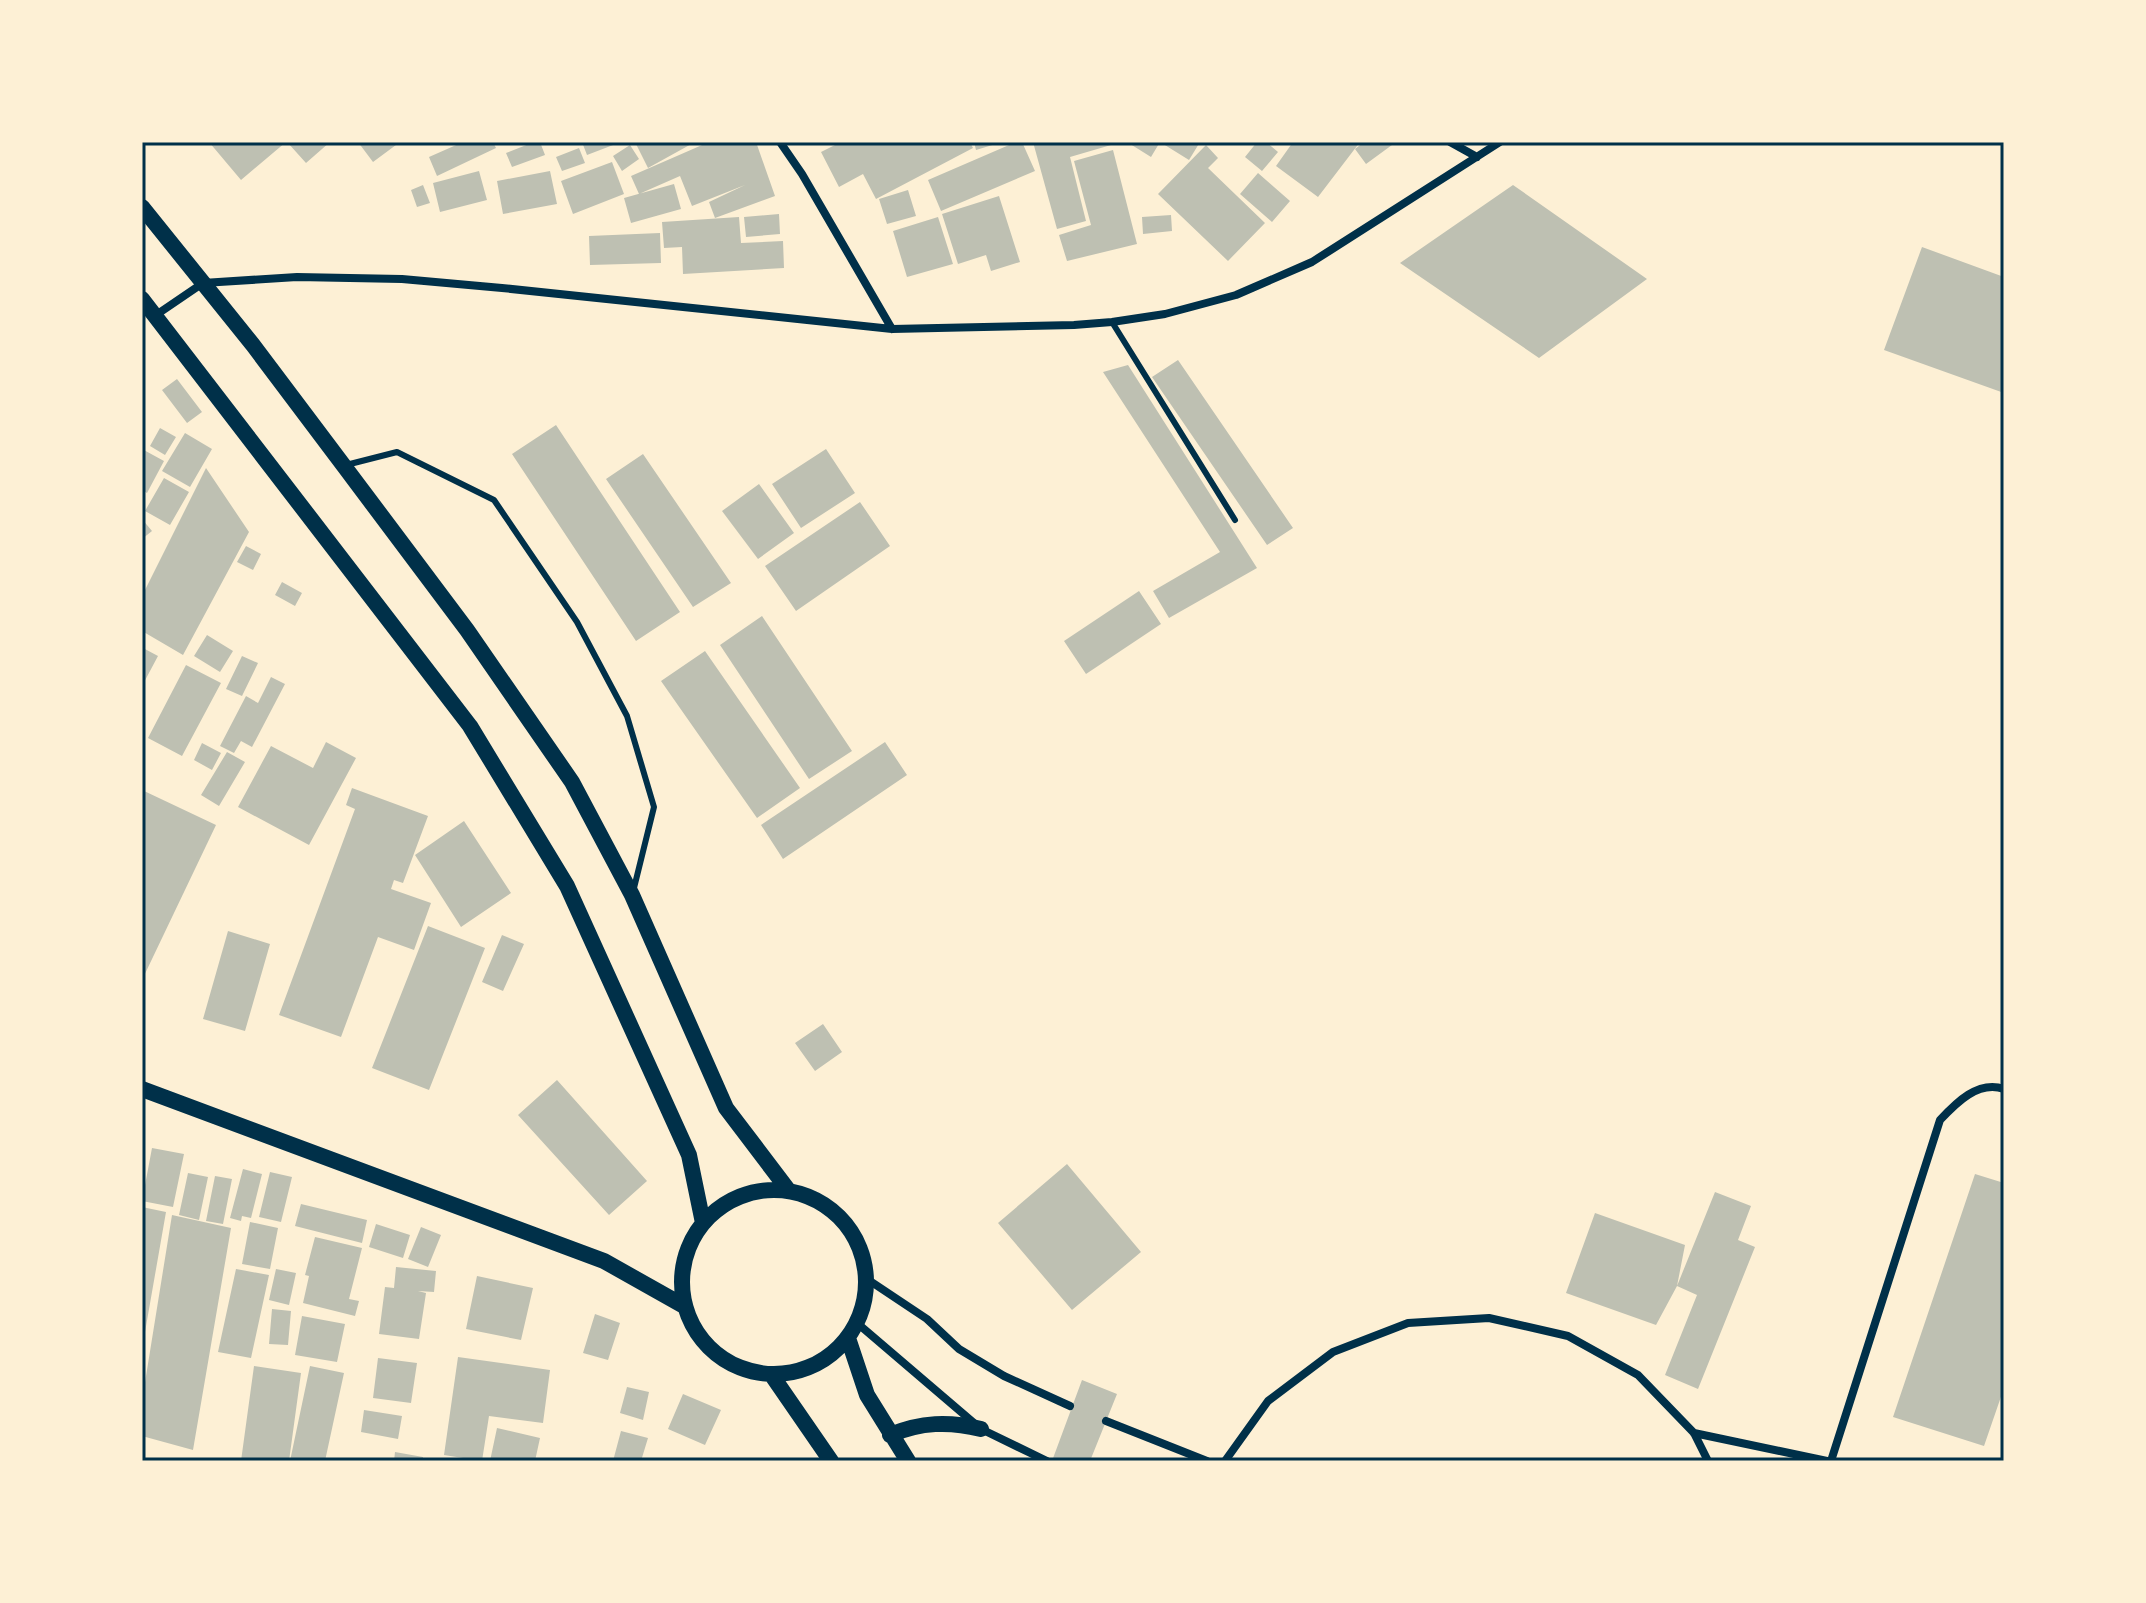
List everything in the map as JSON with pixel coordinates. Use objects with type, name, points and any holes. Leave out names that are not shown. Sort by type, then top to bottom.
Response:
[{"type":"main road","points":[[142,207],[467,630],[572,782],[632,895],[726,1108],[789,1191]]},
{"type":"main road","points":[[142,299],[470,726],[535,833],[567,886],[689,1155],[703,1223]]},
{"type":"main road","points":[[142,1089],[604,1261],[684,1306]]},
{"type":"main road","points":[[757,1191],[789,1191],[819,1200],[844,1221],[861,1248],[867,1279],[865,1301],[848,1338],[826,1358],[800,1370],[771,1374],[742,1368],[716,1354],[697,1333],[684,1306],[681,1277],[688,1248],[703,1223],[727,1202],[757,1191]]},
{"type":"main road","points":[[848,1338],[867,1395],[908,1461]]},
{"type":"main road","points":[[771,1374],[831,1461]]},
{"type":"main road","points":[[890,1435],[924,1424],[943,1423],[981,1429]]},
{"type":"street","points":[[780,142],[892,329]]},
{"type":"street","points":[[1450,142],[1477,157]]},
{"type":"street","points":[[155,316],[203,283],[261,278],[402,279],[892,329],[1112,322],[1165,314],[1236,295],[1312,262],[1500,142]]},
{"type":"street","points":[[1694,1433],[1829,1461],[1940,1120],[1963,1096],[1995,1086],[2004,1089]]},
{"type":"street","points":[[867,1279],[927,1319],[959,1349],[1004,1376],[1070,1406]]},
{"type":"street","points":[[1225,1461],[1268,1401],[1333,1352],[1408,1323],[1475,1318],[1489,1318],[1568,1336],[1638,1375],[1694,1433],[1708,1461]]},
{"type":"street","points":[[857,1323],[981,1429],[1047,1461]]},
{"type":"street","points":[[1106,1421],[1207,1461]]},
{"type":"lane","points":[[1112,322],[1235,520]]},
{"type":"lane","points":[[344,466],[397,452],[494,500],[577,622],[627,716],[654,807],[632,895]]},
{"type":"building","points":[[209,142],[286,142],[241,180]]},
{"type":"building","points":[[290,142],[330,142],[306,163]]},
{"type":"building","points":[[358,142],[400,142],[373,162]]},
{"type":"building","points":[[463,142],[493,142],[496,148],[437,176],[429,157]]},
{"type":"building","points":[[540,142],[545,155],[512,167],[506,153]]},
{"type":"building","points":[[582,142],[621,142],[587,155]]},
{"type":"building","points":[[635,142],[695,142],[648,168]]},
{"type":"building","points":[[709,142],[756,142],[775,196],[715,218],[709,202],[745,185],[692,206],[680,176],[639,194],[631,176]]},
{"type":"building","points":[[841,142],[970,142],[973,148],[876,199],[863,174],[839,187],[821,152]]},
{"type":"building","points":[[974,142],[999,142],[999,143],[976,150]]},
{"type":"building","points":[[1022,142],[1035,171],[941,211],[928,180]]},
{"type":"building","points":[[1033,142],[1110,142],[1111,145],[1070,157],[1086,221],[1057,229]]},
{"type":"building","points":[[1127,142],[1160,142],[1151,157]]},
{"type":"building","points":[[1160,142],[1200,142],[1189,160]]},
{"type":"building","points":[[1257,142],[1266,142],[1278,152],[1262,171],[1245,157]]},
{"type":"building","points":[[1293,142],[1360,142],[1318,197],[1276,166]]},
{"type":"building","points":[[1364,142],[1390,142],[1392,145],[1366,164],[1355,149]]},
{"type":"building","points":[[630,145],[639,159],[622,171],[613,156]]},
{"type":"building","points":[[1206,145],[1218,158],[1208,168],[1265,223],[1228,261],[1158,194]]},
{"type":"building","points":[[579,148],[585,163],[562,171],[556,157]]},
{"type":"building","points":[[1113,150],[1137,244],[1067,261],[1059,235],[1091,225],[1074,161]]},
{"type":"building","points":[[612,162],[624,194],[573,214],[561,181]]},
{"type":"building","points":[[479,171],[487,200],[440,212],[433,183]]},
{"type":"building","points":[[550,171],[557,204],[503,214],[497,181]]},
{"type":"building","points":[[1258,173],[1290,201],[1272,222],[1240,194]]},
{"type":"building","points":[[674,184],[681,209],[631,223],[624,198]]},
{"type":"building","points":[[423,185],[430,203],[417,207],[411,190]]},
{"type":"building","points":[[1513,185],[1647,279],[1539,358],[1400,263]]},
{"type":"building","points":[[908,190],[916,216],[887,224],[879,199]]},
{"type":"building","points":[[999,196],[1020,262],[991,271],[986,255],[958,264],[942,214]]},
{"type":"building","points":[[779,214],[780,234],[746,237],[744,217]]},
{"type":"building","points":[[1171,215],[1172,231],[1143,234],[1142,217]]},
{"type":"building","points":[[739,217],[741,243],[783,241],[784,268],[683,274],[682,247],[664,248],[662,222]]},
{"type":"building","points":[[938,217],[953,264],[907,277],[893,231]]},
{"type":"building","points":[[660,233],[661,263],[590,265],[589,236]]},
{"type":"building","points":[[1922,247],[2004,277],[2004,393],[1884,350]]},
{"type":"building","points":[[1178,360],[1293,528],[1267,545],[1152,377]]},
{"type":"building","points":[[1128,365],[1257,568],[1169,618],[1153,591],[1220,552],[1103,372]]},
{"type":"building","points":[[177,379],[202,412],[187,423],[162,390]]},
{"type":"building","points":[[556,425],[680,612],[636,641],[512,454]]},
{"type":"building","points":[[160,428],[176,437],[165,455],[150,446]]},
{"type":"building","points":[[185,433],[212,449],[190,487],[162,471]]},
{"type":"building","points":[[142,449],[164,461],[147,493],[142,490]]},
{"type":"building","points":[[826,449],[855,493],[801,528],[772,484]]},
{"type":"building","points":[[643,454],[731,583],[693,607],[606,479]]},
{"type":"building","points":[[206,468],[249,532],[183,655],[142,631],[142,596]]},
{"type":"building","points":[[164,478],[189,492],[170,525],[145,511]]},
{"type":"building","points":[[759,484],[794,533],[758,559],[722,511]]},
{"type":"building","points":[[860,502],[890,546],[796,611],[765,566]]},
{"type":"building","points":[[142,519],[152,531],[142,539]]},
{"type":"building","points":[[246,546],[261,554],[253,570],[237,562]]},
{"type":"building","points":[[282,582],[302,593],[295,606],[275,595]]},
{"type":"building","points":[[1139,591],[1161,624],[1086,674],[1064,641]]},
{"type":"building","points":[[762,616],[852,751],[809,779],[720,645]]},
{"type":"building","points":[[207,635],[233,651],[220,672],[194,656]]},
{"type":"building","points":[[142,649],[158,656],[142,686]]},
{"type":"building","points":[[705,651],[800,788],[757,818],[661,681]]},
{"type":"building","points":[[242,656],[258,663],[242,696],[226,689]]},
{"type":"building","points":[[186,665],[221,683],[182,756],[148,738]]},
{"type":"building","points":[[271,677],[285,684],[252,747],[241,741],[234,753],[220,746],[246,696],[258,703]]},
{"type":"building","points":[[326,742],[356,758],[309,845],[238,807],[271,746],[313,768]]},
{"type":"building","points":[[885,742],[907,775],[783,859],[761,825]]},
{"type":"building","points":[[202,743],[221,753],[212,770],[194,760]]},
{"type":"building","points":[[227,752],[245,762],[219,806],[201,795]]},
{"type":"building","points":[[352,788],[428,816],[403,883],[394,880],[391,889],[431,903],[414,950],[378,937],[341,1037],[279,1015],[355,809],[346,805]]},
{"type":"building","points":[[142,790],[216,825],[142,980]]},
{"type":"building","points":[[464,821],[511,893],[461,927],[415,855]]},
{"type":"building","points":[[428,926],[485,948],[429,1090],[372,1068]]},
{"type":"building","points":[[228,931],[270,944],[245,1031],[203,1019]]},
{"type":"building","points":[[502,935],[524,944],[503,991],[482,982]]},
{"type":"building","points":[[823,1024],[842,1052],[815,1071],[795,1043]]},
{"type":"building","points":[[557,1080],[647,1181],[609,1215],[518,1115]]},
{"type":"building","points":[[152,1148],[184,1154],[173,1207],[142,1201]]},
{"type":"building","points":[[1067,1164],[1141,1252],[1072,1310],[998,1223]]},
{"type":"building","points":[[243,1169],[262,1174],[251,1218],[242,1216],[241,1221],[230,1218]]},
{"type":"building","points":[[270,1172],[292,1177],[281,1222],[259,1217]]},
{"type":"building","points":[[188,1173],[208,1177],[199,1220],[179,1215]]},
{"type":"building","points":[[1975,1174],[2004,1183],[2004,1388],[1984,1446],[1893,1417]]},
{"type":"building","points":[[215,1176],[232,1179],[223,1224],[206,1221]]},
{"type":"building","points":[[1715,1192],[1751,1206],[1738,1240],[1755,1247],[1698,1389],[1665,1375],[1697,1295],[1677,1286]]},
{"type":"building","points":[[301,1204],[367,1220],[362,1243],[295,1226]]},
{"type":"building","points":[[142,1207],[166,1212],[145,1332],[142,1331]]},
{"type":"building","points":[[1595,1213],[1685,1245],[1677,1286],[1656,1325],[1566,1293]]},
{"type":"building","points":[[172,1215],[231,1228],[193,1450],[142,1436],[142,1401]]},
{"type":"building","points":[[250,1222],[278,1228],[270,1269],[242,1264]]},
{"type":"building","points":[[376,1224],[410,1235],[403,1258],[369,1247]]},
{"type":"building","points":[[421,1227],[441,1235],[428,1267],[408,1259]]},
{"type":"building","points":[[315,1237],[362,1248],[349,1299],[359,1301],[355,1316],[303,1303],[309,1276],[305,1275]]},
{"type":"building","points":[[396,1267],[436,1271],[434,1292],[418,1291],[426,1293],[419,1339],[379,1334],[385,1287],[394,1288]]},
{"type":"building","points":[[236,1269],[269,1275],[251,1358],[218,1352]]},
{"type":"building","points":[[276,1269],[296,1273],[289,1305],[269,1300]]},
{"type":"building","points":[[477,1276],[533,1288],[521,1340],[466,1329]]},
{"type":"building","points":[[272,1309],[291,1311],[288,1345],[269,1344]]},
{"type":"building","points":[[595,1314],[620,1323],[608,1360],[583,1353]]},
{"type":"building","points":[[302,1316],[345,1324],[337,1362],[295,1355]]},
{"type":"building","points":[[458,1357],[550,1370],[543,1423],[489,1416],[482,1461],[444,1455]]},
{"type":"building","points":[[378,1358],[417,1363],[411,1403],[373,1398]]},
{"type":"building","points":[[254,1366],[301,1373],[289,1461],[241,1461]]},
{"type":"building","points":[[310,1366],[344,1373],[325,1461],[290,1461]]},
{"type":"building","points":[[1082,1380],[1117,1394],[1090,1461],[1052,1461]]},
{"type":"building","points":[[627,1387],[649,1392],[643,1420],[620,1413]]},
{"type":"building","points":[[683,1394],[721,1410],[705,1445],[668,1429]]},
{"type":"building","points":[[364,1410],[402,1416],[398,1439],[361,1432]]},
{"type":"building","points":[[497,1428],[540,1438],[535,1461],[490,1461]]},
{"type":"building","points":[[621,1431],[648,1438],[641,1461],[613,1461]]},
{"type":"building","points":[[395,1452],[423,1457],[423,1461],[394,1461]]}]
